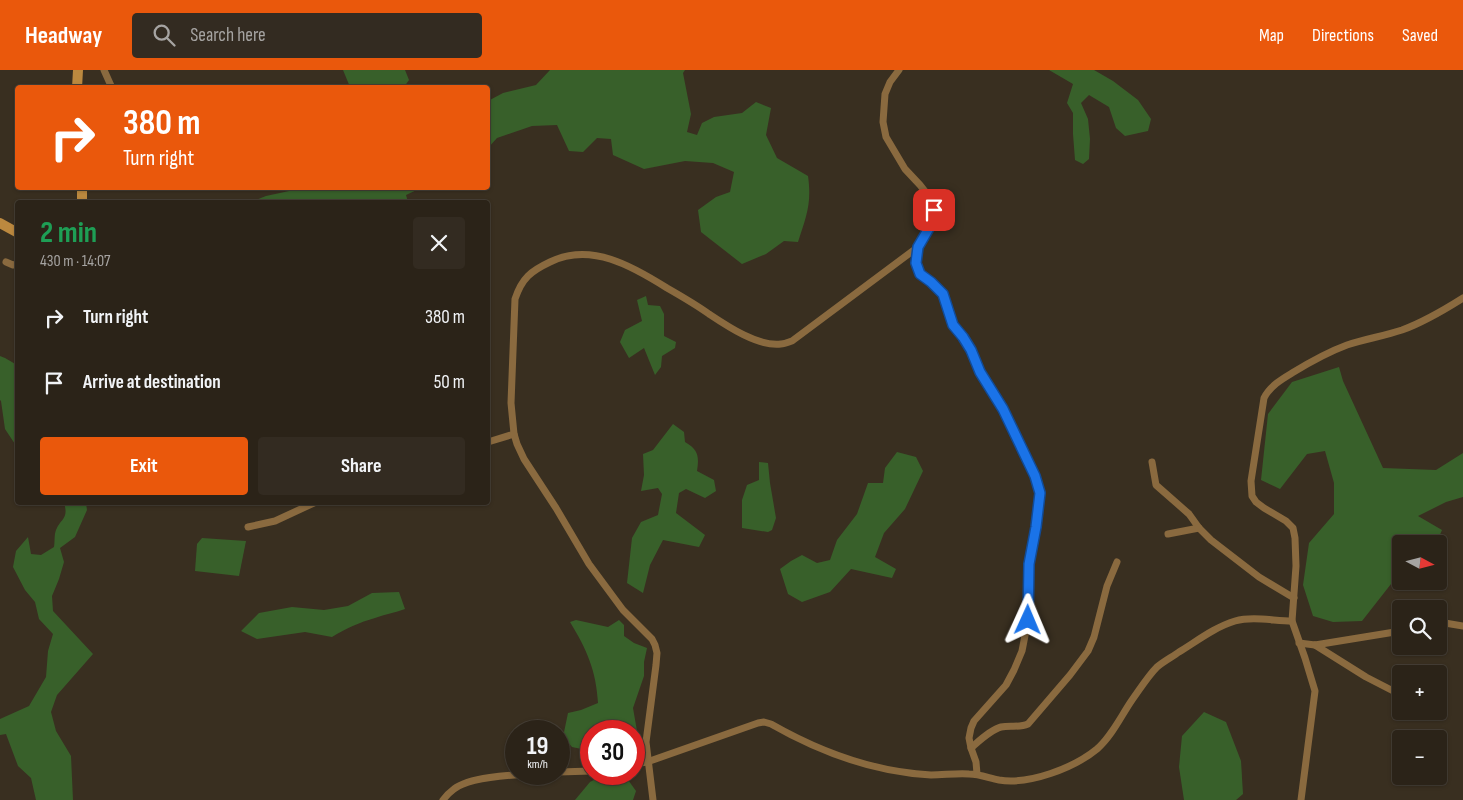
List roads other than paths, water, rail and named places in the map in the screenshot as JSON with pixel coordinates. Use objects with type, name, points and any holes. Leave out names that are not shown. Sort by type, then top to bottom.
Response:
[{"type":"street","points":[[77,85],[78,70]]},
{"type":"street","points":[[104,70],[111,85]]},
{"type":"street","points":[[653,800],[646,742],[656,665],[656,645],[623,610],[589,564],[524,459],[514,434],[511,383],[515,298],[520,286],[528,275],[541,266],[570,254],[601,256],[640,272],[731,329],[764,342],[782,344],[792,341],[918,247],[932,223],[934,210],[931,199],[905,169],[886,137],[883,122],[885,94],[898,70]]},
{"type":"street","points":[[0,223],[15,231]]},
{"type":"street","points":[[918,247],[916,263],[920,274],[943,294],[953,325],[967,343],[980,372],[1003,409],[1035,476],[1040,493],[1029,564],[1028,620],[1022,651],[1006,685],[970,728],[969,738],[976,762],[977,774]]},
{"type":"street","points":[[6,262],[15,265]]},
{"type":"street","points":[[1300,800],[1315,691],[1292,621],[1296,566],[1293,528],[1286,521],[1256,502],[1252,496],[1251,481],[1262,406],[1268,391],[1290,374],[1326,354],[1348,345],[1409,327],[1463,298]]},
{"type":"street","points":[[490,441],[514,434]]},
{"type":"street","points":[[1152,462],[1156,485],[1189,514],[1211,540],[1259,577],[1294,598]]},
{"type":"street","points":[[248,527],[275,521],[310,505]]},
{"type":"street","points":[[1168,534],[1199,528]]},
{"type":"street","points":[[971,748],[990,733],[1000,728],[1018,727],[1028,724],[1080,664],[1094,637],[1108,586],[1117,562]]},
{"type":"street","points":[[645,762],[764,722],[830,753],[868,765],[901,772],[932,775],[977,774],[1012,781],[1043,776],[1060,770],[1086,756],[1101,745],[1150,674],[1158,666],[1211,632],[1236,621],[1251,619],[1292,621]]},
{"type":"street","points":[[1447,623],[1463,626]]},
{"type":"street","points":[[1299,643],[1315,645],[1392,632]]},
{"type":"street","points":[[1315,645],[1366,677],[1392,690]]},
{"type":"street","points":[[443,800],[455,788],[469,782],[505,776]]}]
